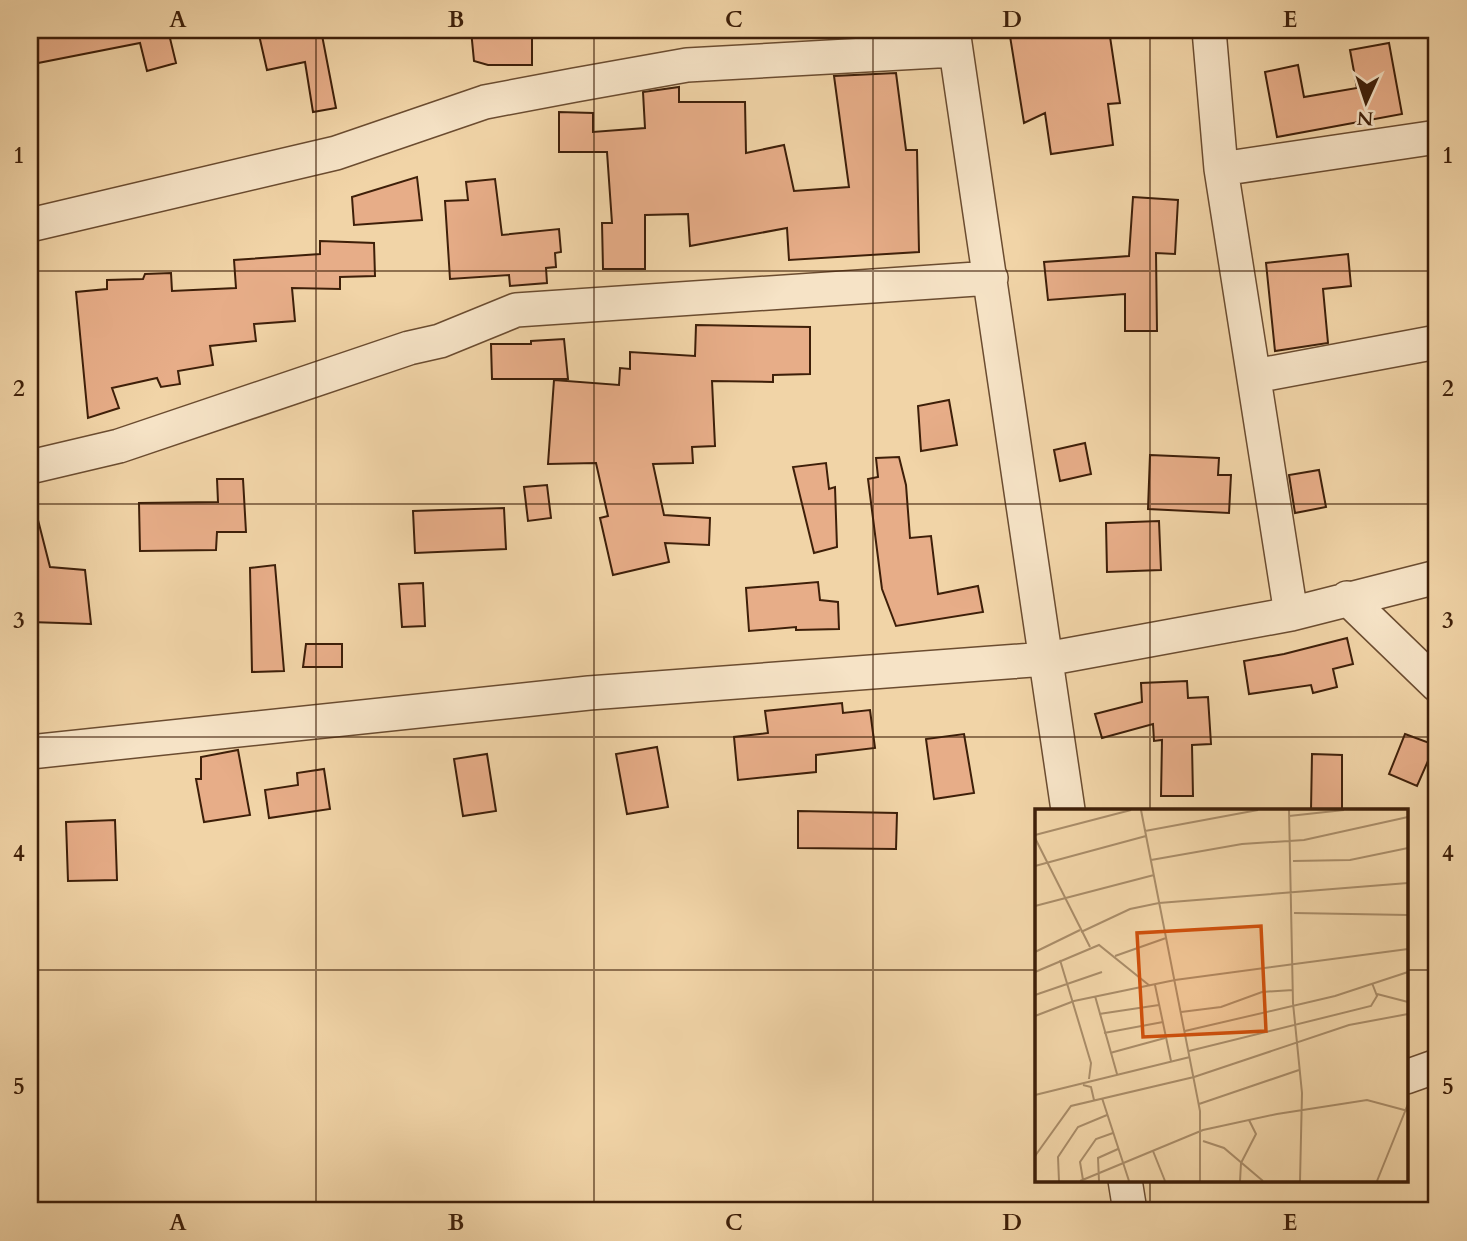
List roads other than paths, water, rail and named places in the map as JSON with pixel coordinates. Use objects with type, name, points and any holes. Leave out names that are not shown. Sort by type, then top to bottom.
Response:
[{"type":"street","points":[[1209,30],[1221,169],[1291,614]]},
{"type":"street","points":[[30,225],[336,153],[485,102],[687,65],[954,40],[1068,809]]},
{"type":"street","points":[[1221,169],[1437,137]]},
{"type":"street","points":[[30,467],[119,446],[409,348],[440,341],[516,310],[991,278]]},
{"type":"street","points":[[1255,376],[1437,342]]},
{"type":"street","points":[[30,752],[589,693],[1046,659],[1291,614],[1437,577]]},
{"type":"street","points":[[1347,598],[1437,685]]},
{"type":"street","points":[[1408,1076],[1437,1066]]},
{"type":"street","points":[[1125,1182],[1130,1211]]}]
